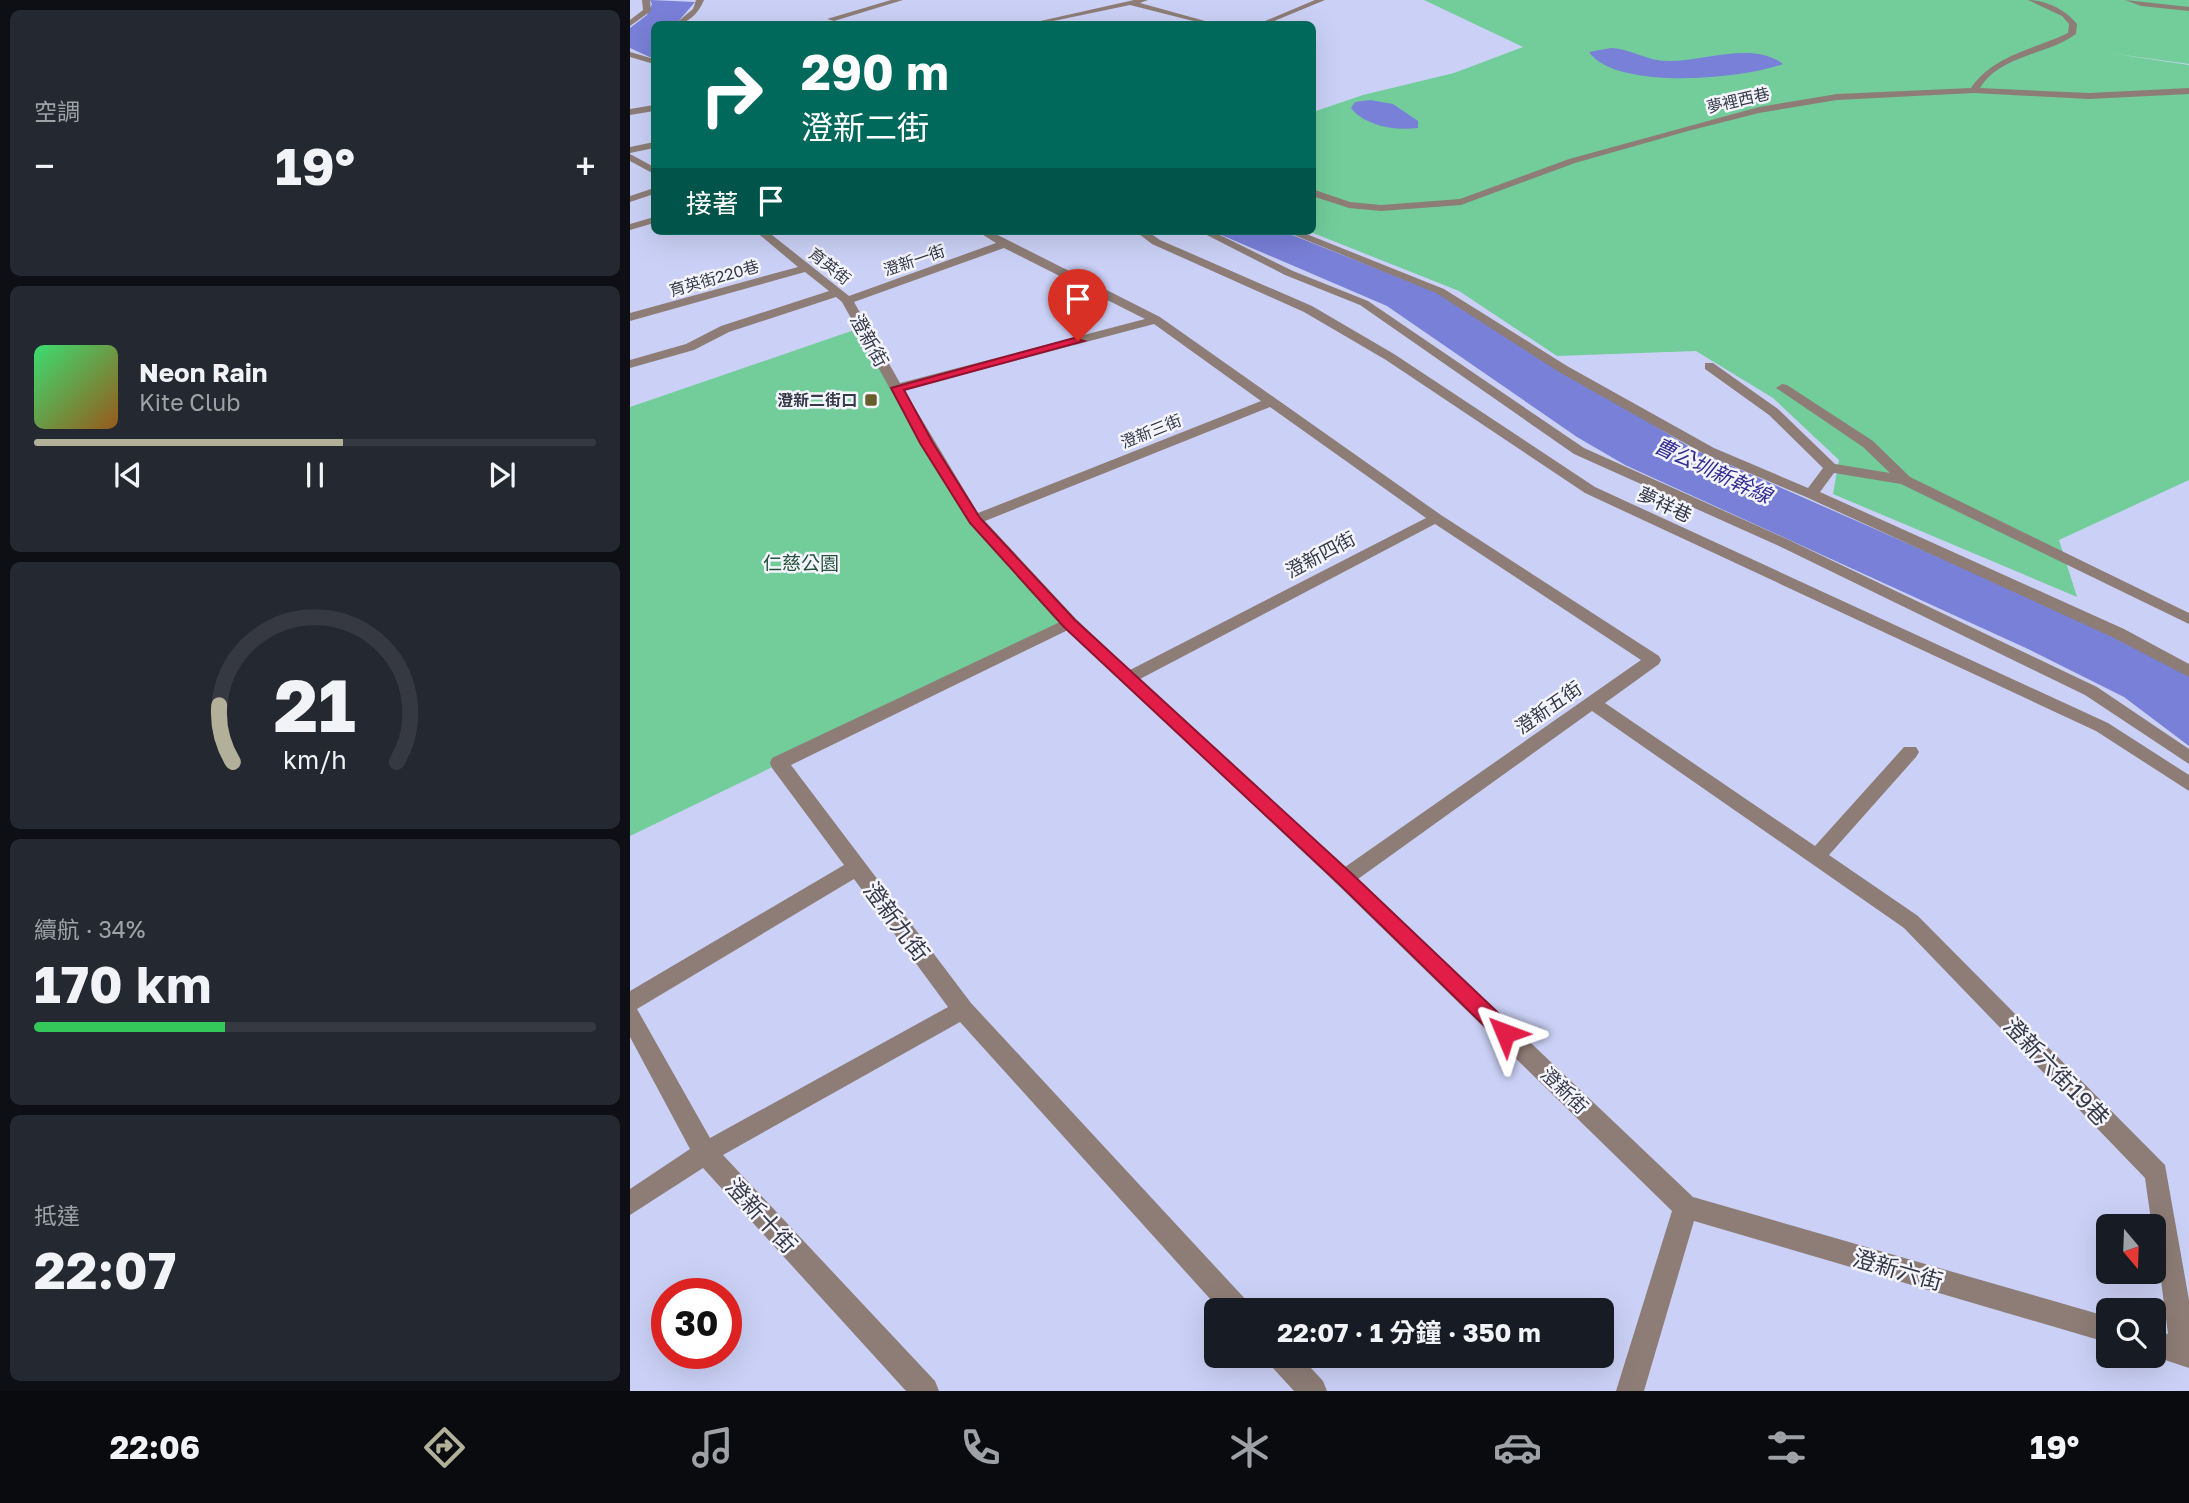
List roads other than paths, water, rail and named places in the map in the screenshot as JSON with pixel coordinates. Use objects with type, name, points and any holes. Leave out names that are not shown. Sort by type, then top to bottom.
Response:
[{"type":"street","points":[[630,24],[647,11],[646,0]]},
{"type":"street","points":[[682,21],[696,10],[700,0]]},
{"type":"street","points":[[831,19],[899,0]]},
{"type":"street","points":[[1121,0],[1200,21]]},
{"type":"street","points":[[1045,21],[1144,0]]},
{"type":"street","points":[[1269,21],[1321,0]]},
{"type":"street","points":[[1974,90],[1978,82],[1992,69],[2072,34],[2073,24],[2065,14],[2032,0]]},
{"type":"street","points":[[2129,0],[2141,4],[2189,9]]},
{"type":"street","points":[[630,54],[651,61]]},
{"type":"street","name":"夢裡西巷","points":[[2174,79],[2187,92]]},
{"type":"street","name":"夢裡西巷","points":[[1316,193],[1349,205],[1381,208],[1461,202],[1572,161],[1759,110],[1837,97],[1974,90],[2089,96],[2187,92]]},
{"type":"street","points":[[630,112],[651,108]]},
{"type":"street","points":[[630,150],[651,146]]},
{"type":"street","points":[[633,161],[651,170]]},
{"type":"street","points":[[630,199],[651,192]]},
{"type":"street","points":[[630,227],[651,221]]},
{"type":"street","name":"育英街","points":[[765,235],[843,296]]},
{"type":"street","points":[[989,235],[1156,320],[1436,517]]},
{"type":"street","name":"夢祥巷","points":[[1146,235],[1156,242],[1308,309],[1390,357],[1590,490],[2102,727],[2189,784]]},
{"type":"street","points":[[1212,235],[1289,273],[1364,303],[1579,451],[1784,543],[2091,691],[2189,758]]},
{"type":"street","points":[[1299,235],[1440,291],[1563,369],[1709,451],[1811,494],[2118,633],[2189,671]]},
{"type":"street","name":"澄新一街","points":[[630,364],[690,347],[725,328],[843,296],[1005,244]]},
{"type":"street","name":"育英街220巷","points":[[630,317],[807,268]]},
{"type":"street","name":"澄新街","points":[[843,296],[927,443],[975,520],[1070,623],[1344,878],[1686,1207]]},
{"type":"street","points":[[897,388],[1156,320]]},
{"type":"street","points":[[1709,366],[1749,388],[1778,412],[1830,468],[1905,480],[2189,619]]},
{"type":"street","points":[[1782,388],[1868,444],[1905,480]]},
{"type":"street","name":"澄新三街","points":[[975,520],[1271,402]]},
{"type":"street","points":[[1811,494],[1830,468]]},
{"type":"street","name":"澄新五街","points":[[1344,878],[1653,660],[1436,517]]},
{"type":"street","name":"澄新四街","points":[[1128,678],[1436,517]]},
{"type":"street","name":"澄新九街","points":[[1070,623],[779,763],[963,1010],[1227,1298]]},
{"type":"street","name":"澄新六街19巷","points":[[1591,702],[1911,922],[2156,1172],[2187,1353]]},
{"type":"street","points":[[1816,857],[1910,752]]},
{"type":"street","points":[[630,1002],[857,867]]},
{"type":"street","points":[[630,1203],[705,1153],[963,1010]]},
{"type":"street","name":"澄新十街","points":[[630,1016],[705,1153],[925,1391]]},
{"type":"street","points":[[1630,1391],[1686,1207]]},
{"type":"street","name":"澄新六街","points":[[1686,1207],[2096,1326]]},
{"type":"street","points":[[2166,1347],[2187,1353]]},
{"type":"street","points":[[1292,1368],[1313,1391]]},
{"type":"water","points":[[650,0],[695,2],[679,21],[651,21],[651,58],[630,48],[630,28],[647,15],[652,4]]},
{"type":"water","points":[[1611,48],[1662,61],[1743,53],[1771,57],[1783,64],[1712,77],[1652,77],[1603,64],[1589,52]]},
{"type":"water","points":[[1370,100],[1393,104],[1418,121],[1418,128],[1382,126],[1364,119],[1351,108],[1355,102]]},
{"type":"water","name":"曹公圳新幹線","points":[[1221,235],[1292,235],[1436,292],[1693,449],[2116,635],[2189,675],[2189,746],[2124,697],[2028,649],[1625,465],[1577,437],[1387,306]]},
{"type":"place","name":"澄新二街口","points":[[871,400]]},
{"type":"park label","name":"仁慈公園","points":[[801,562]]}]
